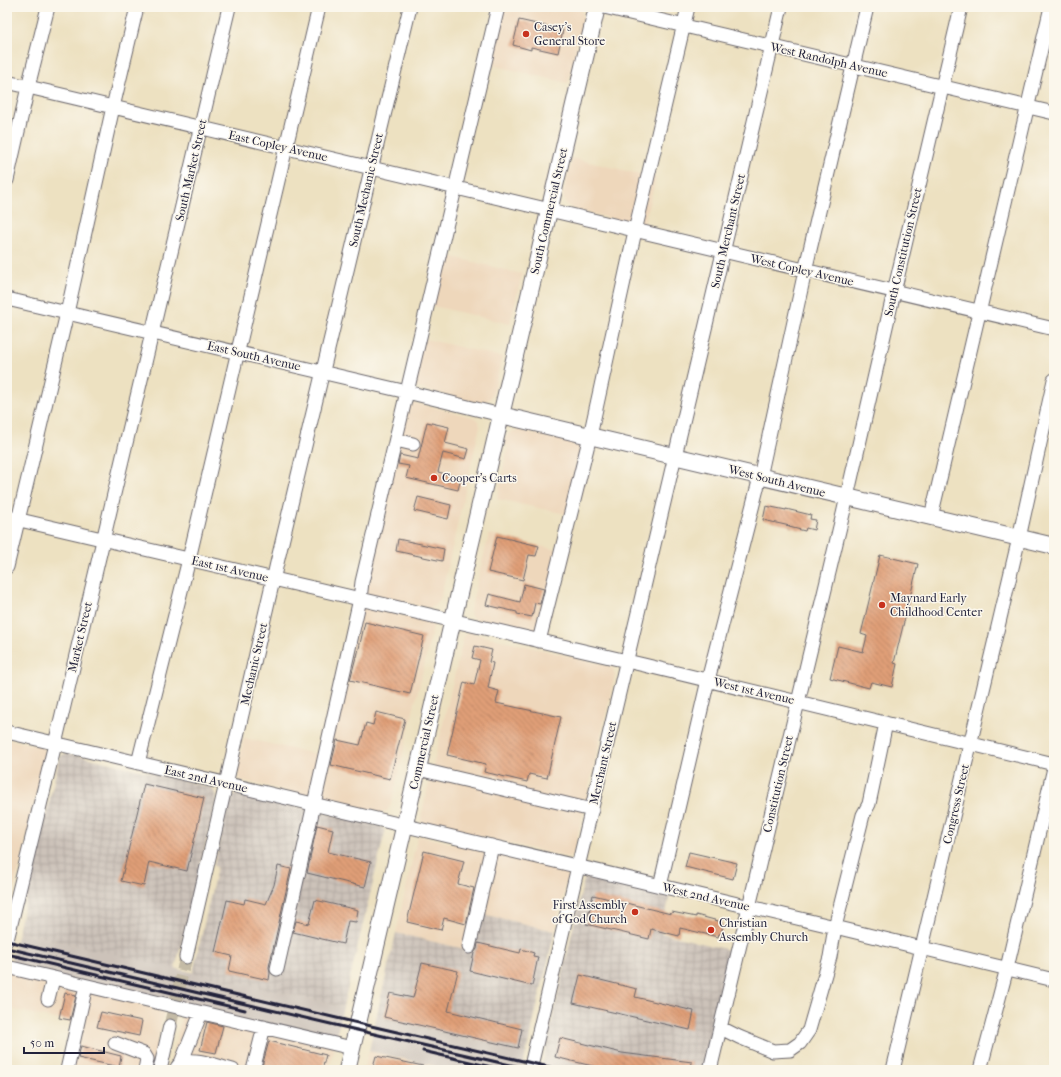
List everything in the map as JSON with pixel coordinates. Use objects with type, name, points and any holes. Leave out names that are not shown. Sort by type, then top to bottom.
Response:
[{"type":"main road","name":"South Commercial Street","points":[[501,415],[597,7]]},
{"type":"main road","name":"West South Avenue","points":[[501,415],[1054,546]]},
{"type":"main road","name":"Commercial Street","points":[[347,1070],[501,415]]},
{"type":"street","points":[[7,180],[48,7]]},
{"type":"street","points":[[7,567],[12,518],[67,313],[137,7]]},
{"type":"street","name":"South Market Street","points":[[153,333],[229,7]]},
{"type":"street","points":[[138,763],[189,559],[319,7]]},
{"type":"street","name":"South Mechanic Street","points":[[323,372],[410,7]]},
{"type":"street","points":[[277,969],[360,599],[362,582],[498,7]]},
{"type":"street","name":"West Randolph Avenue","points":[[604,7],[1054,113]]},
{"type":"street","points":[[539,641],[590,436],[635,231],[688,7]]},
{"type":"street","name":"South Merchant Street","points":[[675,456],[781,7]]},
{"type":"street","points":[[660,886],[708,680],[760,477],[805,270],[867,7]]},
{"type":"street","name":"South Constitution Street","points":[[847,497],[961,7]]},
{"type":"street","points":[[931,517],[1051,7]]},
{"type":"street","name":"East Copley Avenue","points":[[7,82],[549,210]]},
{"type":"street","name":"West Copley Avenue","points":[[549,210],[1054,329]]},
{"type":"street","name":"East South Avenue","points":[[7,299],[501,415]]},
{"type":"street","name":"Market Street","points":[[7,940],[153,333]]},
{"type":"street","name":"Mechanic Street","points":[[186,957],[323,372]]},
{"type":"street","name":"Congress Street","points":[[892,1070],[1019,538],[1054,380]]},
{"type":"street","points":[[396,440],[413,444]]},
{"type":"street","name":"Merchant Street","points":[[530,1070],[675,456]]},
{"type":"street","name":"Constitution Street","points":[[710,1070],[847,497]]},
{"type":"street","name":"East 1st Avenue","points":[[12,518],[453,621]]},
{"type":"street","name":"West 1st Avenue","points":[[453,621],[708,680],[1054,764]]},
{"type":"street","points":[[720,1028],[773,1051],[790,1050],[800,1043],[809,1030],[830,957],[835,927],[863,815],[869,804],[886,723]]},
{"type":"street","name":"East 2nd Avenue","points":[[7,732],[404,825]]},
{"type":"street","points":[[980,1070],[1007,968],[1054,768]]},
{"type":"street","points":[[418,769],[592,810]]},
{"type":"street","name":"West 2nd Avenue","points":[[404,825],[1054,980]]},
{"type":"street","points":[[469,947],[492,846]]},
{"type":"street","points":[[7,967],[352,1048]]},
{"type":"street","points":[[48,998],[52,983],[49,977]]},
{"type":"street","points":[[67,1070],[86,986]]},
{"type":"street","points":[[178,1066],[201,1013]]},
{"type":"street","points":[[160,1070],[170,1026]]},
{"type":"street","points":[[254,1070],[264,1027]]},
{"type":"street","points":[[115,1043],[144,1054],[147,1059],[145,1070]]},
{"type":"street","points":[[178,1066],[195,1060],[233,1070]]},
{"type":"shaded area","points":[[497,7],[570,7],[580,9],[583,18],[568,83],[483,63]]},
{"type":"shaded area","points":[[572,158],[656,178],[643,227],[574,209],[568,206],[563,195]]},
{"type":"shaded area","points":[[437,253],[522,274],[510,324],[425,304]]},
{"type":"shaded area","points":[[417,337],[502,357],[494,391],[490,399],[483,402],[475,402],[406,385]]},
{"type":"shaded area","points":[[403,400],[475,418],[480,426],[440,600],[436,605],[428,608],[358,592]]},
{"type":"shaded area","points":[[519,430],[593,447],[575,516],[497,499],[508,447],[504,442],[509,433]]},
{"type":"shaded area","points":[[489,534],[566,552],[545,635],[474,619],[471,616],[470,611]]},
{"type":"shaded area","points":[[355,605],[428,621],[433,627],[391,805],[387,811],[380,813],[244,781],[241,780],[237,771],[244,738],[319,755]]},
{"type":"shaded area","points":[[467,633],[609,666],[613,669],[615,675],[574,851],[571,856],[566,857],[421,822],[463,639]]},
{"type":"shaded area","points":[[7,739],[42,747],[46,755],[7,920]]},
{"type":"shaded area","points":[[69,753],[210,787],[215,793],[216,801],[175,969],[18,932],[59,760],[62,755]]},
{"type":"shaded area","points":[[243,794],[380,826],[384,829],[385,832],[343,1007],[193,973],[217,867],[214,866],[229,802],[235,795]]},
{"type":"shaded area","points":[[420,836],[562,869],[565,871],[567,878],[555,931],[482,914],[473,951],[396,933],[417,839]]},
{"type":"shaded area","points":[[588,876],[594,876],[670,895],[661,933],[733,951],[705,1070],[602,1070],[544,1057],[584,880]]},
{"type":"shaded area","points":[[482,914],[555,931],[526,1053],[376,1018],[396,933],[473,951]]},
{"type":"shaded area","points":[[18,932],[343,1007],[335,1042],[10,967]]},
{"type":"shaded area","points":[[10,967],[166,1003],[151,1070],[65,1070],[76,1024],[7,1008],[7,981]]},
{"type":"shaded area","points":[[184,1007],[335,1042],[329,1070],[169,1070]]},
{"type":"shaded area","points":[[376,1018],[526,1053],[522,1070],[452,1070],[369,1051]]},
{"type":"shaded area","points":[[369,1051],[452,1070],[363,1070]]},
{"type":"shaded area","points":[[544,1057],[602,1070],[541,1070]]},
{"type":"building","points":[[519,20],[563,30],[558,53],[531,47],[531,50],[513,45]]},
{"type":"building","points":[[427,422],[449,427],[445,443],[469,449],[466,459],[443,453],[438,472],[461,478],[458,490],[406,478],[409,466],[398,464],[400,455],[418,459]]},
{"type":"building","points":[[418,497],[451,505],[448,519],[414,511]]},
{"type":"building","points":[[766,506],[811,515],[810,519],[816,520],[814,530],[806,528],[805,531],[763,520]]},
{"type":"building","points":[[497,536],[539,546],[536,556],[529,555],[523,580],[488,572]]},
{"type":"building","points":[[398,539],[444,549],[442,561],[396,551]]},
{"type":"building","points":[[880,555],[918,564],[894,663],[897,664],[892,687],[871,682],[869,688],[830,678],[838,646],[863,652],[867,636],[861,634]]},
{"type":"building","points":[[524,584],[544,589],[540,604],[535,603],[532,617],[486,605],[489,594],[520,602]]},
{"type":"building","points":[[365,622],[424,636],[410,694],[350,680]]},
{"type":"building","points":[[475,646],[492,650],[489,662],[493,663],[488,688],[499,691],[496,703],[561,717],[547,778],[529,774],[527,782],[484,772],[486,764],[447,755],[464,682],[474,685],[480,660],[472,658]]},
{"type":"building","points":[[376,712],[405,719],[390,779],[331,765],[337,740],[360,745],[366,723],[373,725]]},
{"type":"building","points":[[144,784],[204,798],[187,871],[149,862],[144,886],[121,881]]},
{"type":"building","points":[[317,825],[333,829],[328,852],[371,862],[365,887],[307,873]]},
{"type":"building","points":[[424,851],[464,861],[458,884],[474,888],[466,924],[444,918],[441,930],[407,922]]},
{"type":"building","points":[[689,852],[737,863],[733,879],[685,867]]},
{"type":"building","points":[[278,866],[291,869],[269,967],[269,980],[229,971],[232,956],[215,952],[227,900],[244,904],[245,899],[266,904],[274,885]]},
{"type":"building","points":[[593,895],[671,914],[672,912],[696,917],[696,915],[722,922],[721,925],[723,925],[721,934],[719,934],[718,937],[680,928],[679,936],[651,929],[649,939],[586,924]]},
{"type":"building","points":[[315,900],[358,910],[356,922],[348,921],[343,944],[293,932],[296,921],[309,924]]},
{"type":"building","points":[[478,943],[520,953],[521,949],[534,953],[533,956],[538,957],[532,986],[470,971]]},
{"type":"building","points":[[422,963],[458,971],[448,1011],[522,1029],[518,1048],[384,1017],[390,993],[413,998]]},
{"type":"building","points":[[580,975],[637,989],[635,997],[694,1011],[690,1030],[573,1003]]},
{"type":"building","points":[[65,993],[76,996],[70,1020],[59,1018]]},
{"type":"building","points":[[101,1012],[142,1021],[139,1036],[97,1027]]},
{"type":"building","points":[[207,1022],[223,1026],[216,1053],[200,1050]]},
{"type":"building","points":[[560,1038],[622,1053],[692,1062],[691,1070],[609,1070],[555,1057]]},
{"type":"building","points":[[269,1041],[326,1055],[322,1070],[261,1070]]},
{"type":"building","points":[[81,1046],[121,1056],[119,1067],[78,1058]]},
{"type":"building","points":[[376,1056],[423,1066],[423,1070],[372,1070]]},
{"type":"tunnel","points":[[170,1026],[186,957]]},
{"type":"railway","points":[[7,941],[562,1070]]},
{"type":"railway","points":[[7,948],[532,1070]]},
{"type":"railway","points":[[7,954],[245,1010]]},
{"type":"railway","points":[[423,1051],[504,1070]]},
{"type":"place","name":"Casey's General Store","points":[[526,34]]},
{"type":"place","name":"Cooper's Carts","points":[[434,478]]},
{"type":"place","name":"Maynard Early Childhood Center","points":[[882,605]]},
{"type":"place","name":"First Assembly of God Church","points":[[635,912]]},
{"type":"place","name":"Christian Assembly Church","points":[[711,930]]}]
